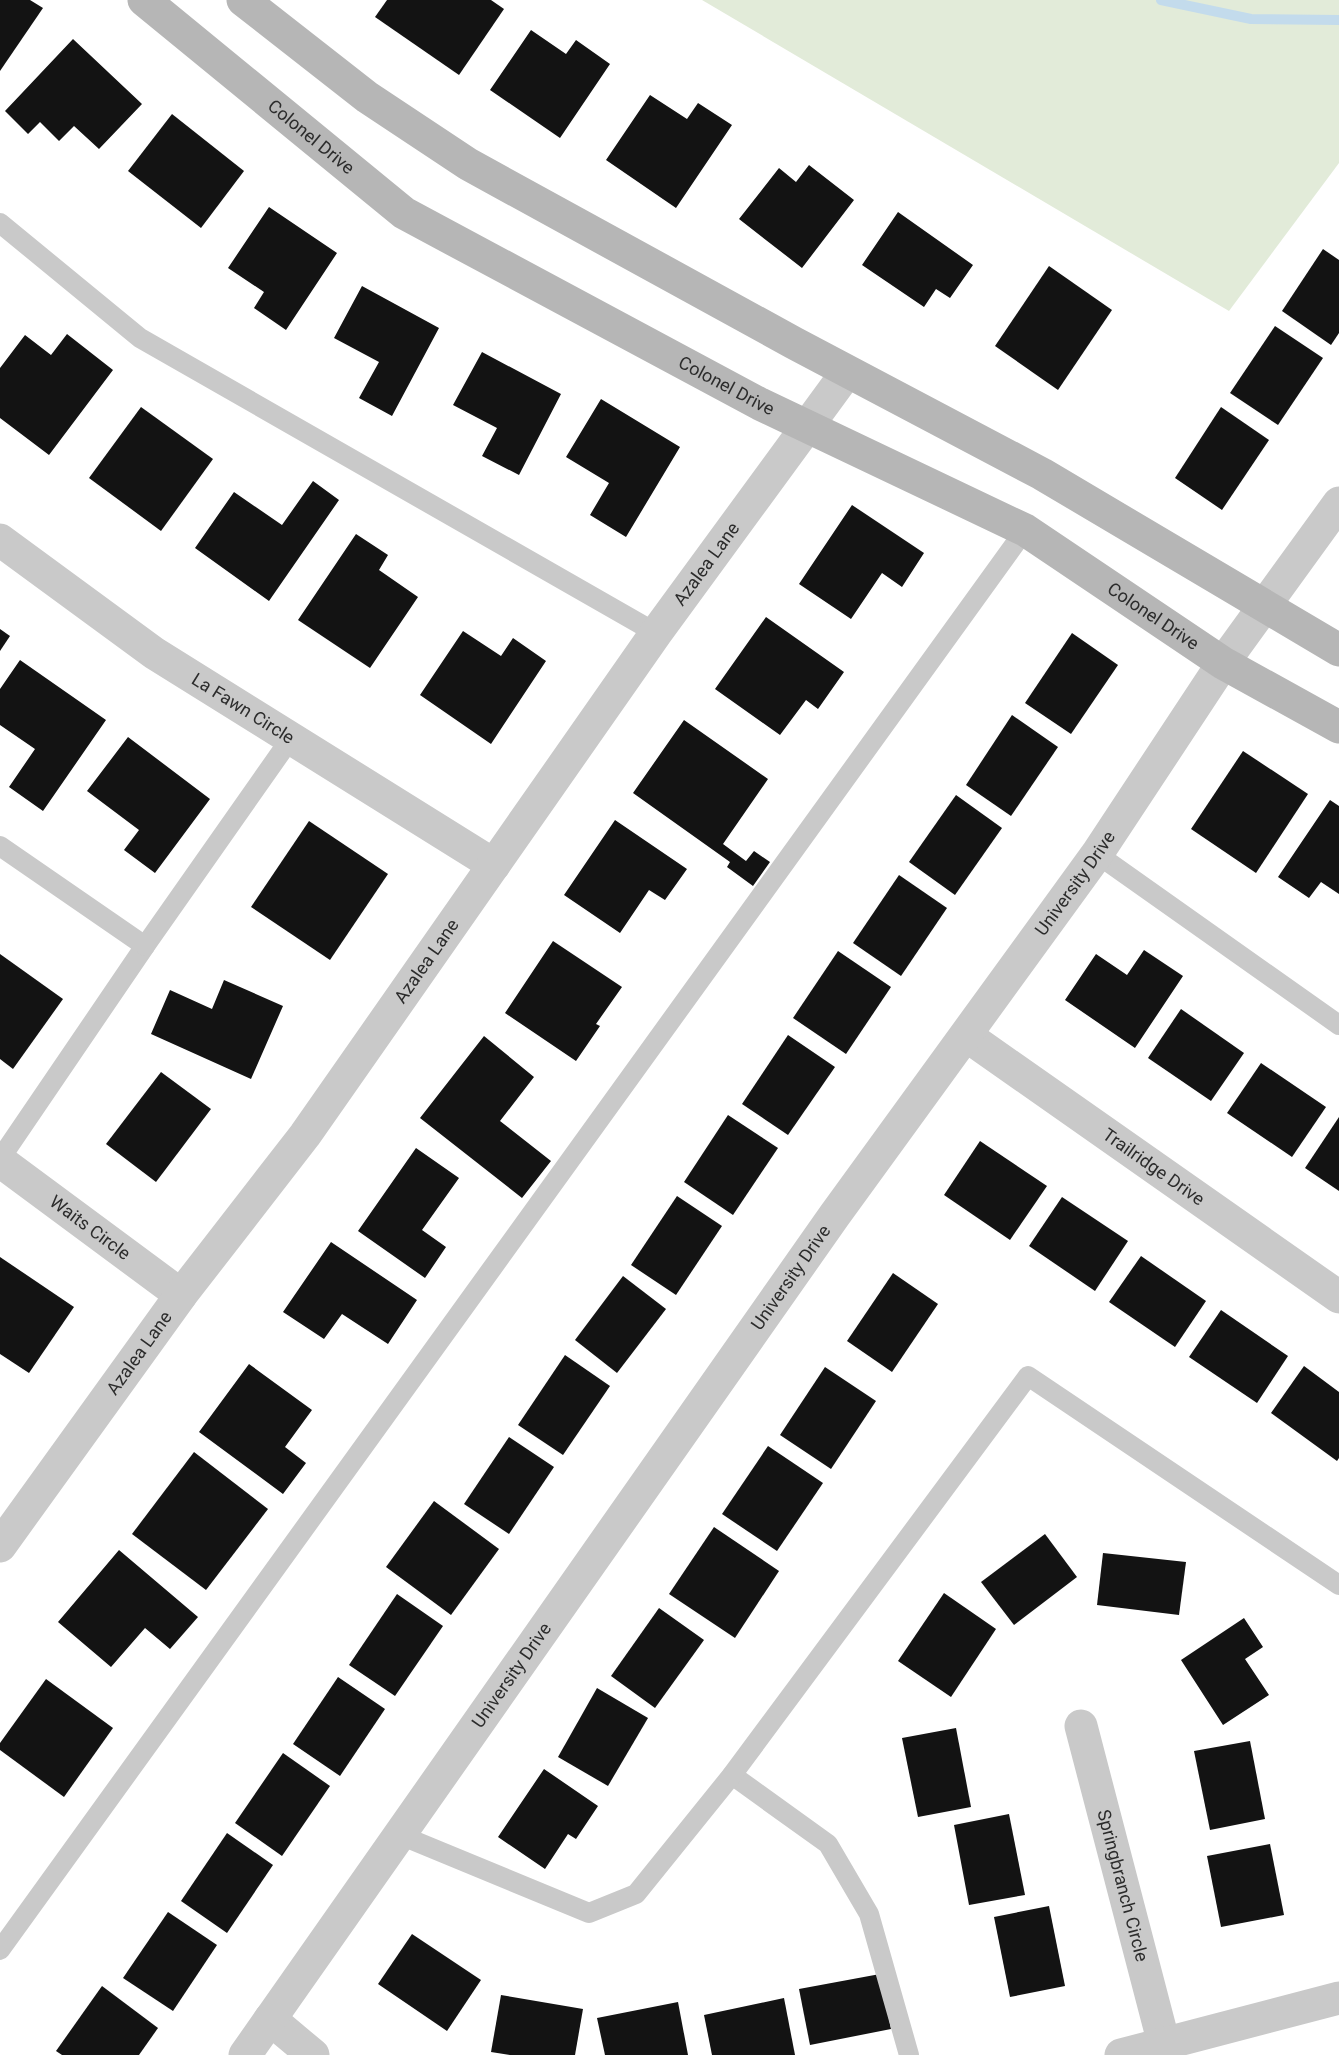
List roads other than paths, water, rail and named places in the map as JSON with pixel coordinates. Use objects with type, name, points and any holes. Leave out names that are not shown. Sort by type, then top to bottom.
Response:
[{"type":"street","name":"Colonel Drive","points":[[144,0],[404,213],[760,404],[1024,530],[1223,663],[1339,727]]},
{"type":"street","points":[[243,0],[368,97],[468,164],[847,372],[1042,474],[1266,604],[1339,650]]},
{"type":"street","name":"Azalea Lane","points":[[0,1546],[181,1295],[305,1135],[656,633],[847,372]]},
{"type":"street","name":"University Drive","points":[[246,2055],[834,1216],[968,1036],[1097,854],[1223,663],[1339,503]]},
{"type":"street","name":"La Fawn Circle","points":[[0,540],[154,653],[494,865]]},
{"type":"street","name":"Trailridge Drive","points":[[968,1036],[1339,1297]]},
{"type":"street","name":"Waits Circle","points":[[0,1160],[181,1295]]},
{"type":"street","name":"Springbranch Circle","points":[[1082,1726],[1164,2044]]},
{"type":"street","points":[[1121,2055],[1339,1998]]},
{"type":"street","points":[[270,2019],[313,2055]]},
{"type":"lane","points":[[0,224],[140,338],[656,633]]},
{"type":"lane","points":[[0,1950],[1024,530]]},
{"type":"lane","points":[[0,1160],[145,946],[291,738]]},
{"type":"lane","points":[[0,846],[145,946]]},
{"type":"lane","points":[[1097,854],[1339,1025]]},
{"type":"lane","points":[[400,1835],[589,1913],[636,1894],[732,1775],[1028,1376],[1339,1585]]},
{"type":"lane","points":[[732,1775],[828,1844],[869,1914],[909,2055]]},
{"type":"waterway","points":[[1161,0],[1251,19],[1339,20]]}]
